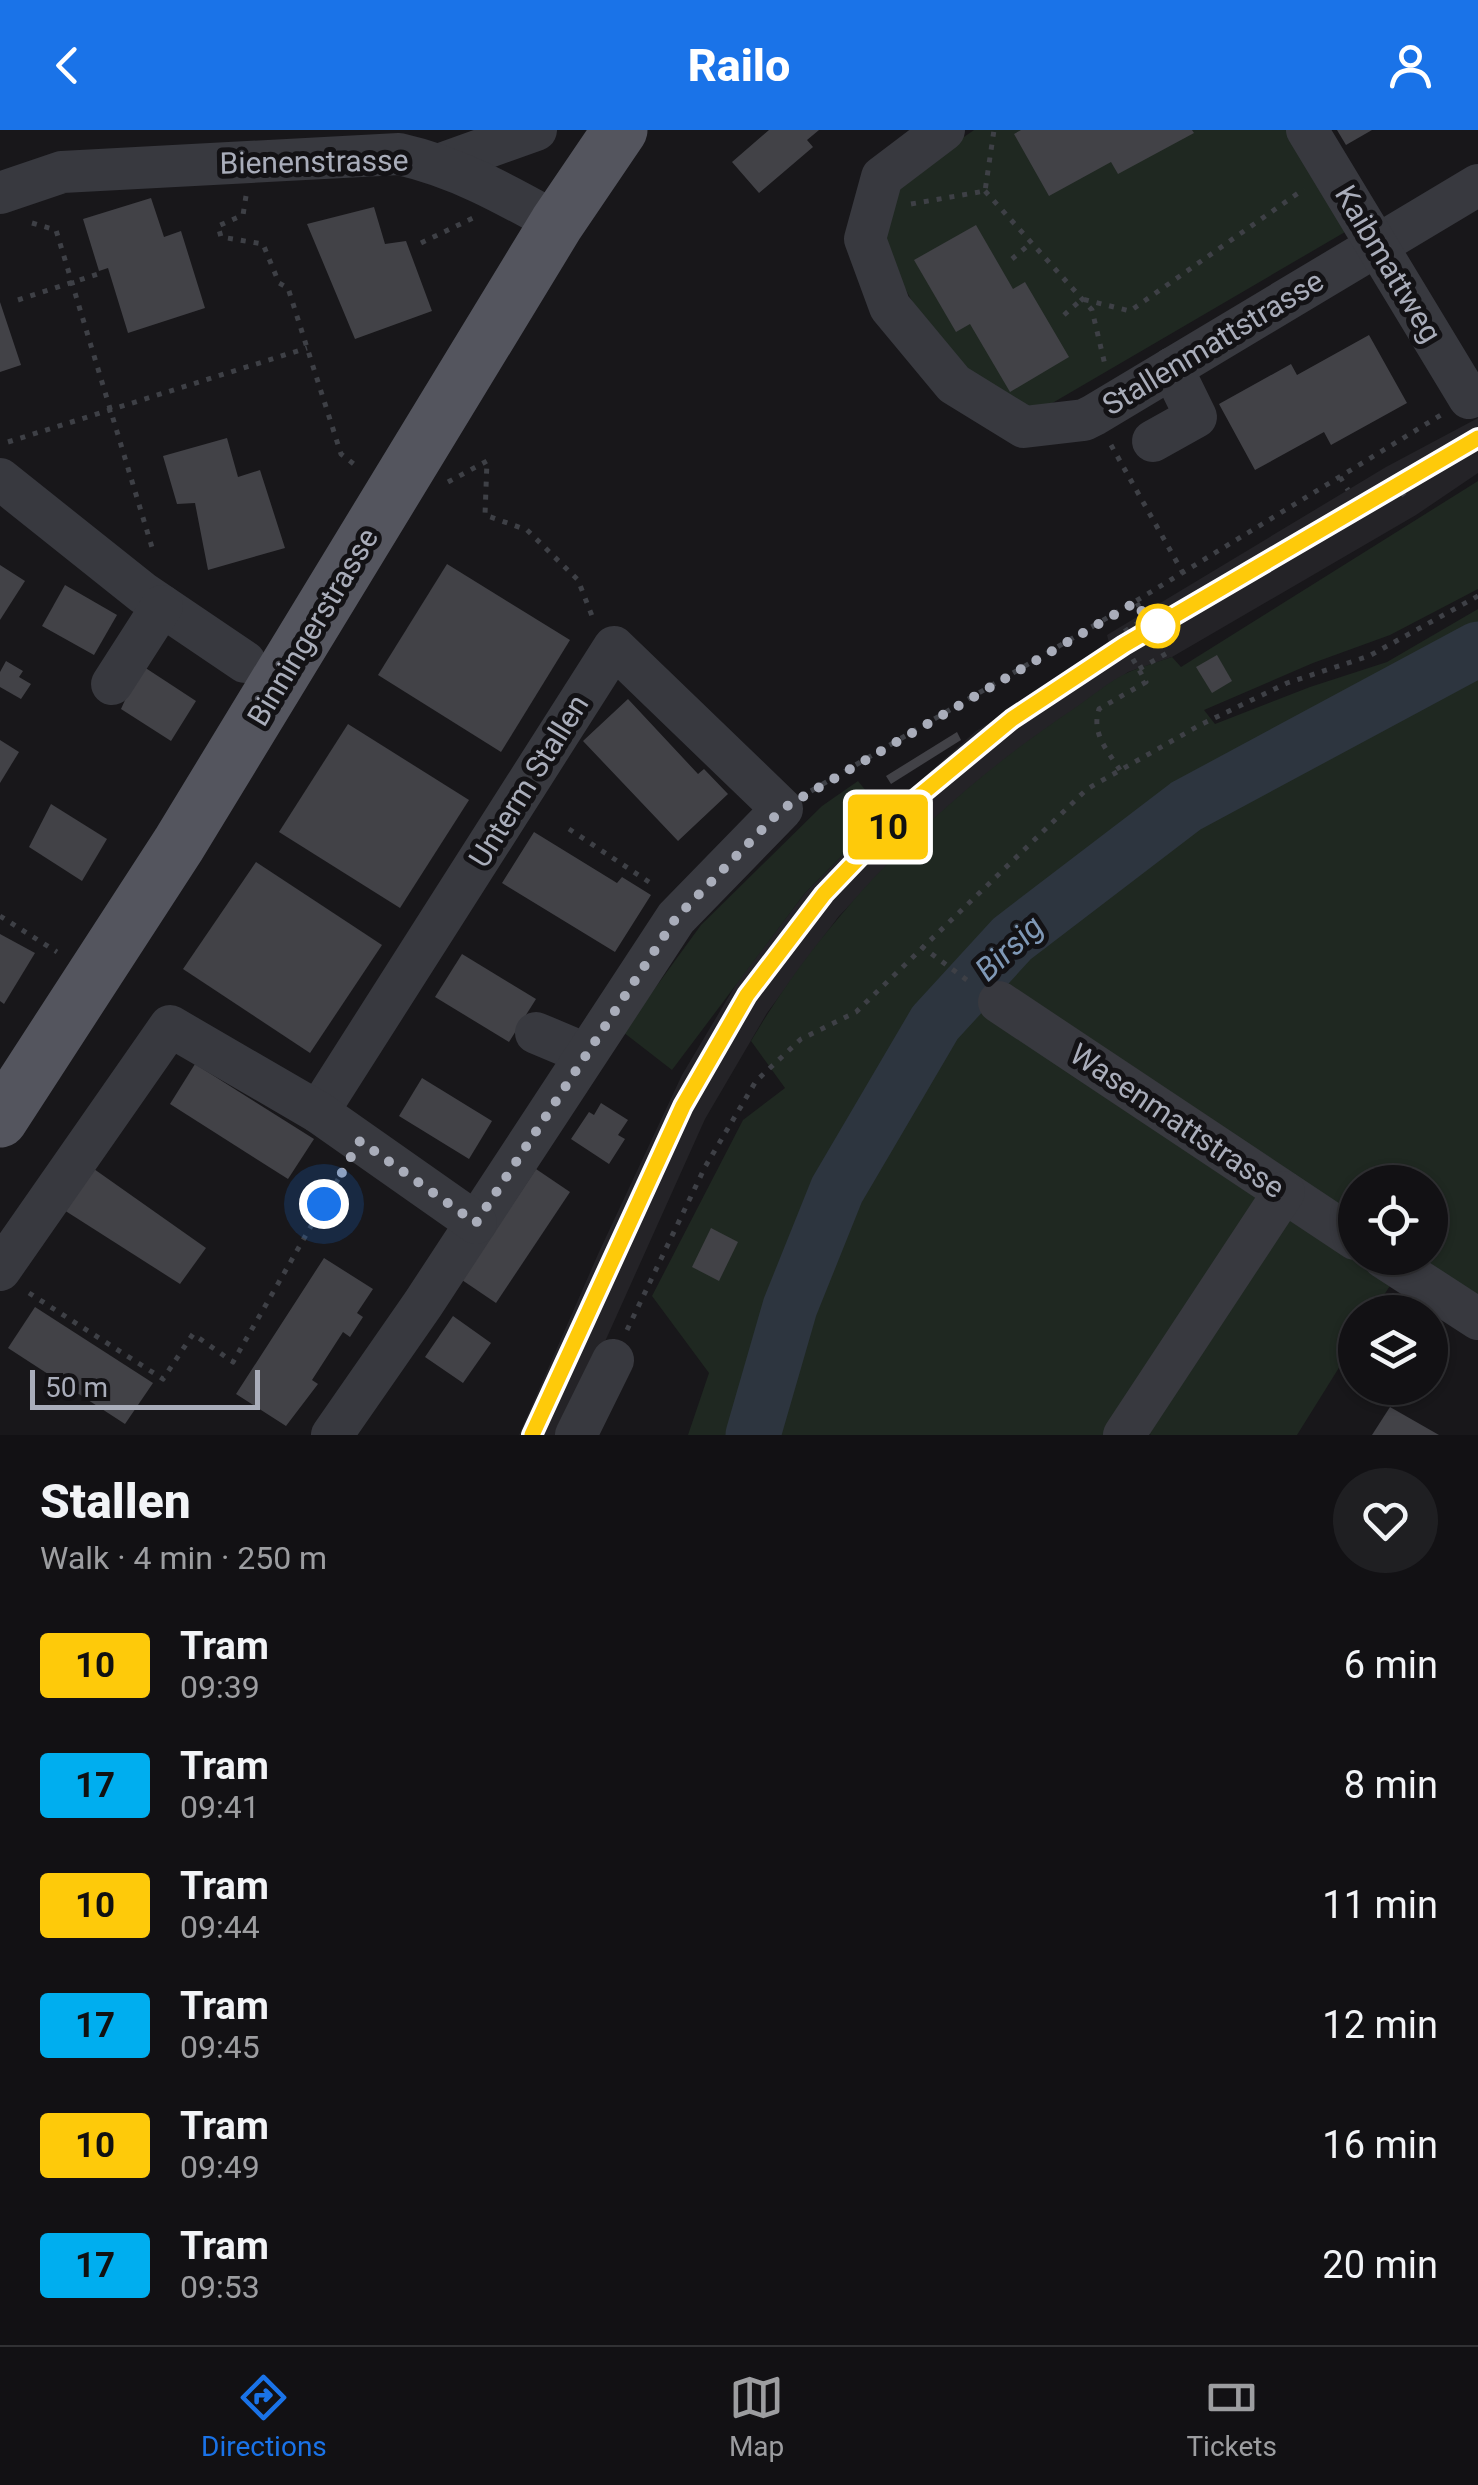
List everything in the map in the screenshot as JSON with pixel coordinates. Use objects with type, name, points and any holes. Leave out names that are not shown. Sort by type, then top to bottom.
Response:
[{"type":"main road","name":"Binningerstrasse","points":[[0,1120],[189,828],[404,477],[535,211],[620,130]]},
{"type":"street","points":[[442,164],[536,130]]},
{"type":"street","name":"Stallenmattstrasse","points":[[944,130],[882,177],[865,238],[890,307],[954,384],[1024,428],[1084,420],[1478,185]]},
{"type":"street","name":"Kaibmattweg","points":[[1307,130],[1469,398]]},
{"type":"street","name":"Bienenstrasse","points":[[9,206],[62,172],[399,154],[442,164],[535,211]]},
{"type":"street","points":[[1153,441],[1196,417],[1172,368]]},
{"type":"street","points":[[0,479],[166,609],[246,662]]},
{"type":"street","points":[[112,684],[166,609]]},
{"type":"street","name":"Unterm Stallen","points":[[318,1112],[614,647],[782,809]]},
{"type":"street","points":[[332,1435],[676,918],[782,809]]},
{"type":"street","name":"Wasenmattstrasse","points":[[998,1002],[1338,1228]]},
{"type":"street","points":[[8,1277],[170,1026],[318,1112],[476,1223]]},
{"type":"street","points":[[536,1033],[586,1054]]},
{"type":"street","points":[[1124,1435],[1284,1192]]},
{"type":"street","points":[[1410,1275],[1478,1319]]},
{"type":"street","points":[[576,1435],[612,1360]]},
{"type":"path","points":[[984,191],[994,130]]},
{"type":"path","points":[[254,162],[242,215],[218,226],[221,236],[264,244],[280,283],[288,288],[341,454],[372,478],[384,455],[404,477],[452,482],[488,461],[484,515],[528,530],[578,580],[594,622]]},
{"type":"path","points":[[1082,299],[1130,312],[1331,170]]},
{"type":"path","points":[[872,210],[984,191]]},
{"type":"path","points":[[984,191],[1092,310],[1104,409],[1183,573]]},
{"type":"path","points":[[9,206],[56,230],[166,609]]},
{"type":"path","points":[[421,243],[535,211]]},
{"type":"path","points":[[1012,259],[1031,243]]},
{"type":"path","points":[[18,300],[98,274]]},
{"type":"path","points":[[1064,315],[1082,299]]},
{"type":"path","points":[[0,444],[307,348]]},
{"type":"path","points":[[782,809],[1136,602],[1469,398]]},
{"type":"path","points":[[1340,477],[1348,490]]},
{"type":"path","points":[[1394,481],[1408,501]]},
{"type":"path","points":[[612,1360],[705,1167],[756,1081],[802,1039],[856,1012],[1086,789],[1287,682],[1369,656],[1478,596]]},
{"type":"path","points":[[1120,770],[1095,722],[1099,709],[1146,682],[1119,635],[1146,618],[1136,602]]},
{"type":"path","points":[[1139,669],[1169,652]]},
{"type":"path","points":[[569,829],[687,907]]},
{"type":"path","points":[[0,916],[94,974]]},
{"type":"path","points":[[921,946],[937,960]]},
{"type":"path","points":[[8,1277],[163,1379],[193,1334],[233,1362],[360,1141]]},
{"type":"shaded area","points":[[974,130],[1297,130],[1357,225],[1025,419],[935,343],[884,250],[896,184]]},
{"type":"shaded area","points":[[1478,418],[1478,473],[1416,515],[1172,657],[1128,672],[925,829],[839,916],[767,1013],[705,1119],[563,1435],[519,1435],[682,1075],[738,981],[805,893],[884,813],[976,731],[1110,647],[1107,635],[1386,467]]},
{"type":"shaded area","points":[[1478,481],[1478,589],[1390,635],[1204,710],[1215,724],[1387,662],[1478,609],[1478,1305],[1431,1275],[1448,1275],[1448,1165],[1338,1165],[1338,1215],[1278,1176],[1108,1435],[688,1435],[709,1373],[652,1296],[743,1120],[785,1088],[751,1041],[816,946],[853,901],[935,817],[1025,743],[1107,685],[1129,672],[1172,657],[1181,667]]},
{"type":"shaded area","points":[[858,781],[884,813],[805,893],[672,1070],[623,1032],[701,925],[822,806]]},
{"type":"shaded area","points":[[1286,1209],[1338,1244],[1338,1275],[1384,1275],[1393,1281],[1384,1295],[1338,1295],[1338,1369],[1297,1435],[1151,1435],[1144,1430]]},
{"type":"building","points":[[769,130],[819,130],[807,140],[813,147],[759,193],[732,162]]},
{"type":"building","points":[[1021,130],[1194,133],[1118,174],[1111,162],[1049,196],[1014,134]]},
{"type":"building","points":[[1337,130],[1372,130],[1346,145]]},
{"type":"building","points":[[151,198],[164,237],[181,231],[205,308],[128,333],[108,268],[99,271],[83,219]]},
{"type":"building","points":[[374,207],[385,244],[406,241],[432,311],[355,339],[307,224]]},
{"type":"building","points":[[976,225],[1013,289],[1025,282],[1069,357],[1010,392],[970,324],[956,332],[914,260]]},
{"type":"building","points":[[0,302],[21,365],[0,372]]},
{"type":"building","points":[[1369,335],[1407,403],[1331,445],[1324,432],[1255,470],[1219,404],[1291,364],[1297,375]]},
{"type":"building","points":[[227,438],[238,477],[260,470],[285,548],[208,570],[195,503],[177,504],[163,456]]},
{"type":"building","points":[[447,564],[570,640],[501,752],[378,675]]},
{"type":"building","points":[[0,565],[25,581],[0,620]]},
{"type":"building","points":[[65,585],[117,615],[94,655],[42,626]]},
{"type":"building","points":[[1217,655],[1232,681],[1212,693],[1196,667]]},
{"type":"building","points":[[6,661],[23,671],[19,677],[31,684],[21,699],[0,687],[0,672]]},
{"type":"building","points":[[141,665],[196,701],[171,741],[121,709]]},
{"type":"building","points":[[628,699],[698,774],[704,769],[728,794],[678,841],[583,741]]},
{"type":"building","points":[[348,724],[469,800],[400,908],[279,832]]},
{"type":"building","points":[[957,732],[961,740],[891,784],[886,776]]},
{"type":"building","points":[[0,740],[19,752],[0,783]]},
{"type":"building","points":[[51,804],[107,839],[82,881],[29,847]]},
{"type":"building","points":[[534,832],[617,883],[622,877],[651,895],[615,952],[502,883]]},
{"type":"building","points":[[256,862],[382,945],[310,1053],[183,969]]},
{"type":"building","points":[[0,934],[35,953],[4,1004],[0,1001]]},
{"type":"building","points":[[462,954],[536,999],[509,1042],[435,997]]},
{"type":"building","points":[[195,1064],[314,1139],[288,1179],[170,1104]]},
{"type":"building","points":[[422,1078],[492,1121],[469,1159],[399,1116]]},
{"type":"building","points":[[601,1103],[628,1120],[618,1135],[625,1139],[609,1164],[571,1139],[589,1112],[594,1115]]},
{"type":"building","points":[[94,1169],[206,1248],[180,1284],[64,1210]]},
{"type":"building","points":[[536,1169],[570,1192],[496,1303],[462,1280]]},
{"type":"building","points":[[711,1228],[738,1242],[719,1281],[692,1267]]},
{"type":"building","points":[[324,1258],[373,1289],[357,1313],[363,1317],[350,1337],[343,1332],[312,1380],[318,1384],[286,1426],[236,1394]]},
{"type":"building","points":[[35,1307],[153,1383],[125,1424],[8,1348]]},
{"type":"building","points":[[453,1316],[491,1343],[463,1383],[425,1357]]},
{"type":"building","points":[[1390,1407],[1439,1435],[1372,1435]]},
{"type":"waterway","name":"Birsig","points":[[753,1435],[790,1307],[837,1190],[935,1023],[1012,939],[1186,806],[1478,649]]},
{"type":"tram line","points":[[532,1435],[683,1107],[747,995],[824,894],[913,801],[1012,719],[1124,645],[1478,438]]},
{"type":"tram line","name":"10","points":[[532,1435],[683,1106],[747,995],[824,894],[913,801],[1012,719],[1124,645],[1478,438]]},
{"type":"route","points":[[324,1204],[360,1141],[476,1223],[676,918],[782,809],[1136,602],[1146,618],[1158,626]]}]
